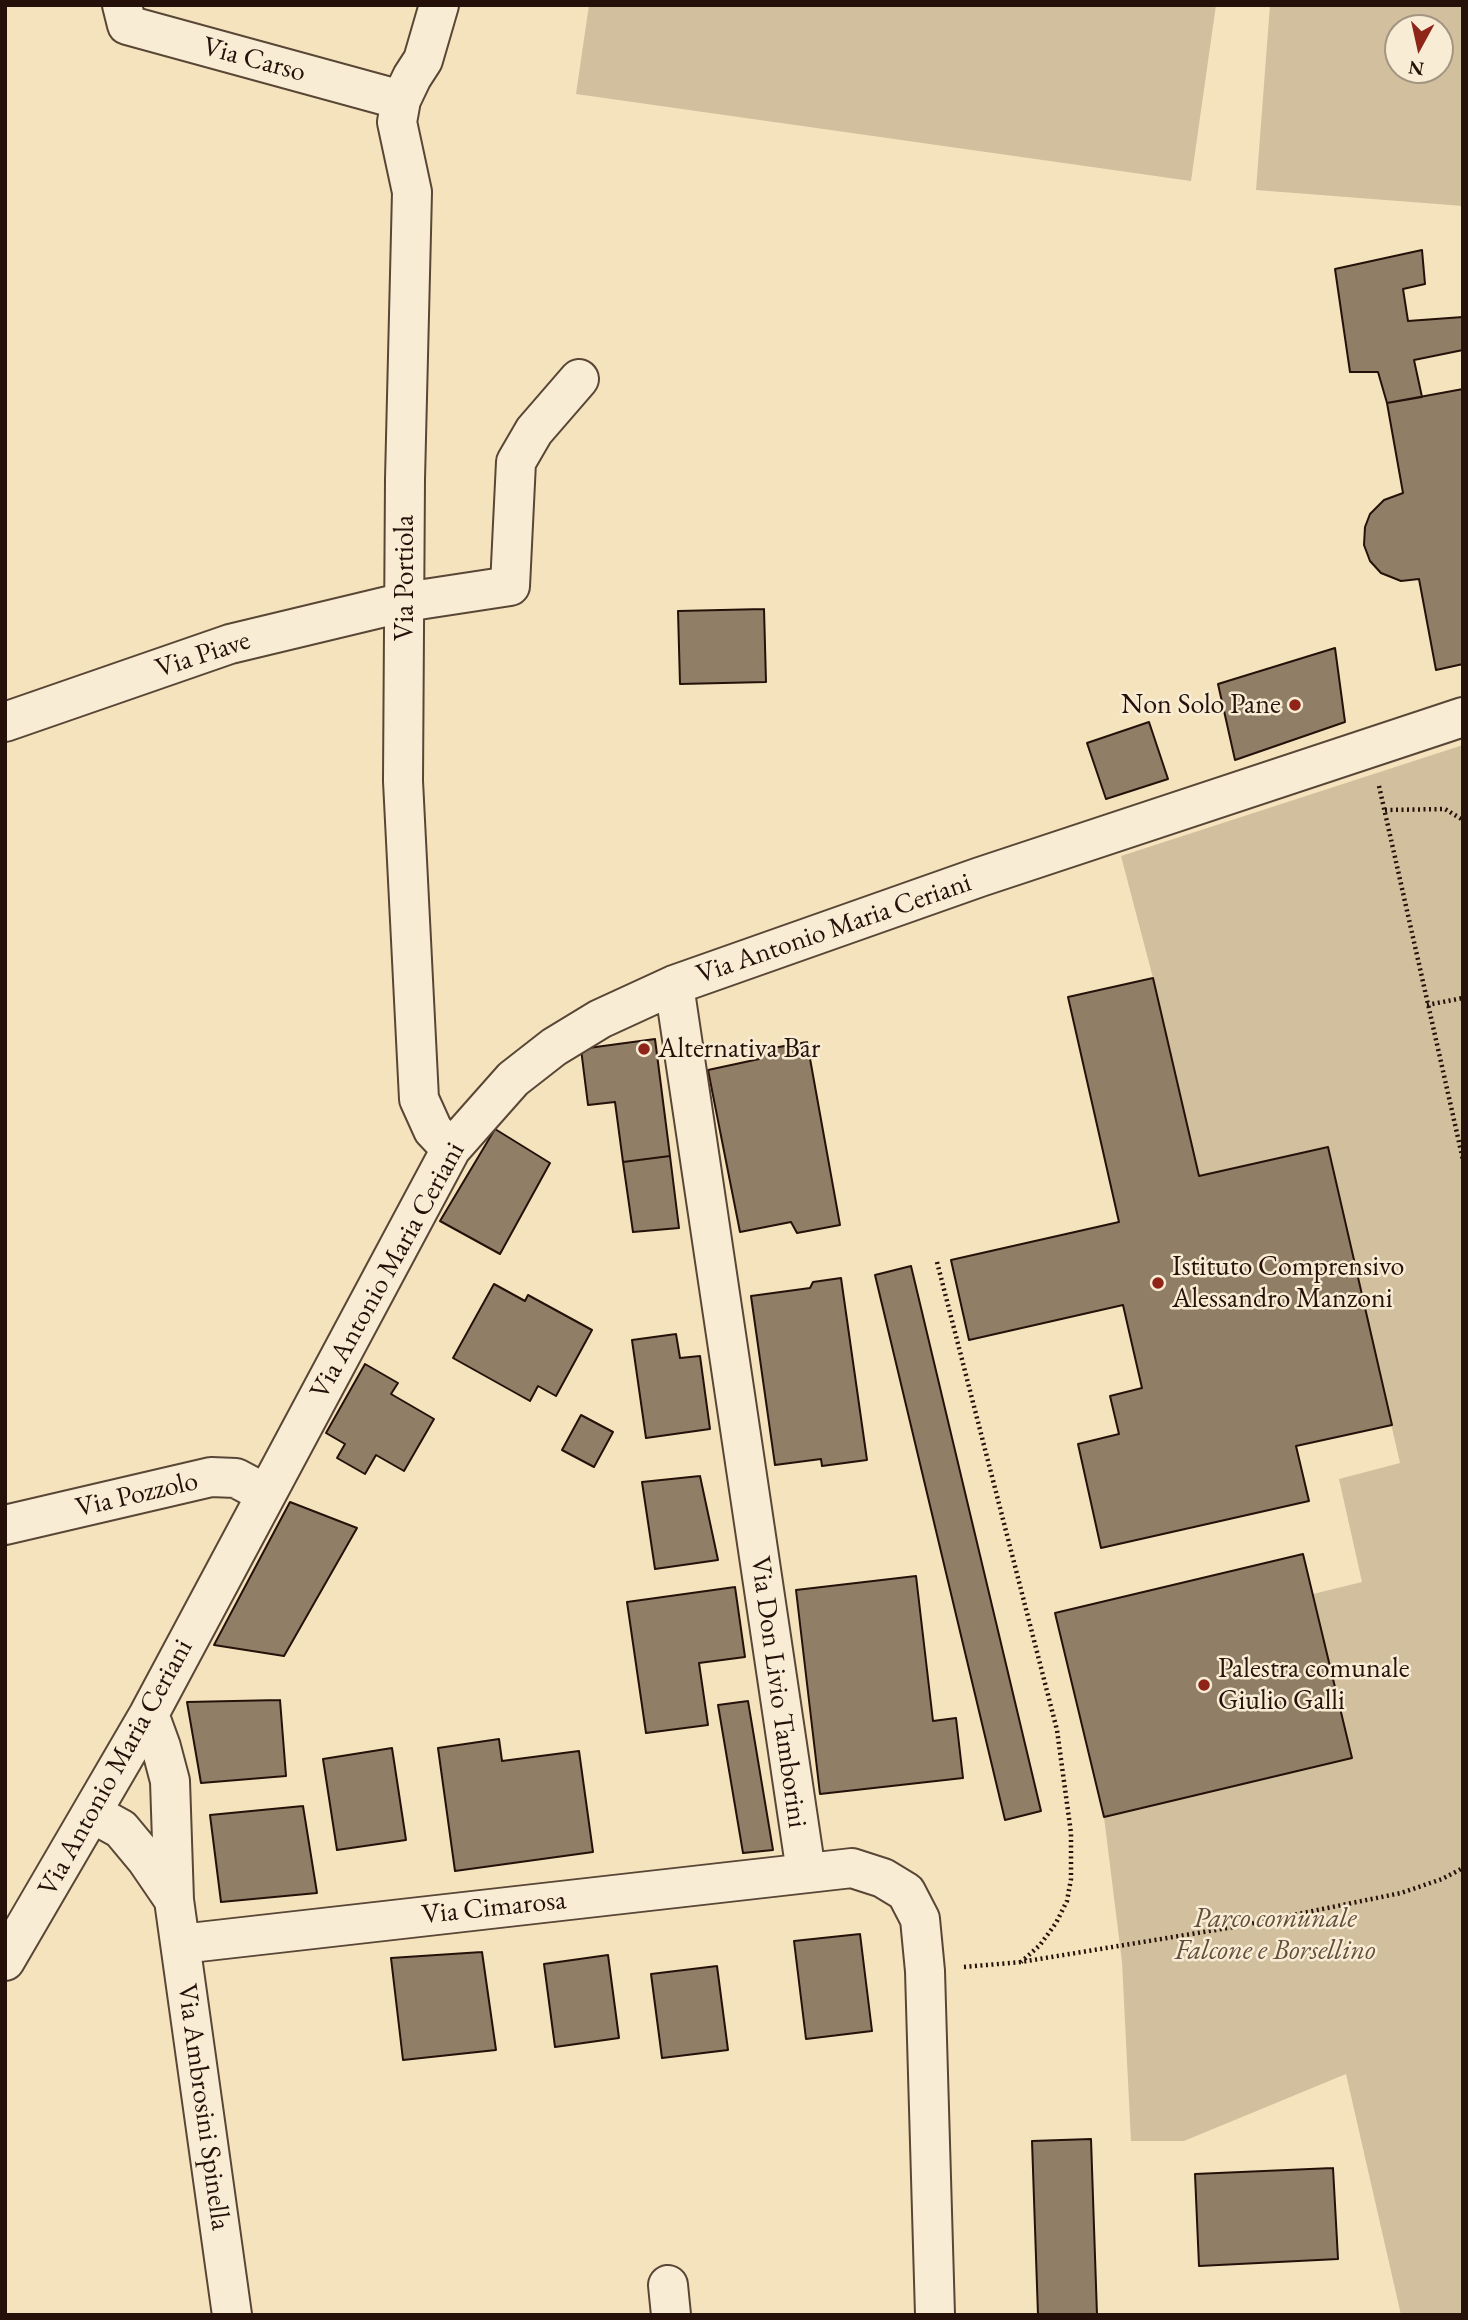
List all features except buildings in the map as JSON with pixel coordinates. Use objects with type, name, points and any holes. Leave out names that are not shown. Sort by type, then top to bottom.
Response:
[{"type":"street","name":"Via Carso","points":[[122,5],[127,25],[401,100]]},
{"type":"street","name":"Via Portiola","points":[[439,5],[423,60],[401,100],[397,122],[412,192],[405,466],[403,781],[419,1099],[433,1130],[451,1149]]},
{"type":"street","name":"Via Piave","points":[[5,722],[230,644],[405,602],[510,586],[516,462],[534,431],[579,379]]},
{"type":"street","name":"Via Antonio Maria Ceriani","points":[[5,1961],[149,1714],[451,1149],[513,1079],[554,1046],[600,1019],[674,985],[980,877],[1463,717]]},
{"type":"street","name":"Via Don Livio Tamborini","points":[[674,985],[806,1872]]},
{"type":"street","name":"Via Pozzolo","points":[[5,1525],[211,1477],[236,1478],[266,1494]]},
{"type":"street","name":"Via Ambrosini Spinella","points":[[149,1714],[170,1781],[174,1900],[232,2315]]},
{"type":"street","name":"Via Ambrosini Spinella","points":[[92,1813],[121,1829],[174,1900]]},
{"type":"street","points":[[806,1872],[852,1868],[883,1878],[906,1892],[920,1919],[925,1971],[935,2315]]},
{"type":"street","name":"Via Cimarosa","points":[[181,1944],[806,1872]]},
{"type":"path","points":[[1382,793],[1463,1160]]},
{"type":"path","points":[[1385,810],[1445,809],[1463,820]]},
{"type":"path","points":[[1427,1005],[1463,998]]},
{"type":"path","points":[[937,1262],[1057,1730],[1071,1833],[1071,1879],[1067,1901],[1056,1923],[1040,1945],[1021,1962]]},
{"type":"path","points":[[925,1971],[1021,1962],[1234,1927],[1401,1893],[1442,1879],[1463,1868]]},
{"type":"green space","points":[[589,5],[1216,5],[1191,181],[576,94]]},
{"type":"green space","points":[[1270,5],[1463,5],[1463,206],[1256,190]]},
{"type":"green space","name":"Parco comunale Falcone e Borsellino","points":[[1463,745],[1463,2315],[1401,2315],[1346,2074],[1184,2141],[1131,2141],[1122,1962],[1104,1817],[1352,1757],[1313,1594],[1362,1582],[1339,1479],[1400,1463],[1328,1148],[1199,1176],[1153,978],[1121,856]]},
{"type":"place","name":"Non Solo Pane","points":[[1295,705]]},
{"type":"place","name":"Alternativa Bar","points":[[644,1049]]},
{"type":"place","name":"Istituto Comprensivo Alessandro Manzoni","points":[[1158,1283]]},
{"type":"place","name":"Palestra comunale Giulio Galli","points":[[1204,1685]]}]
